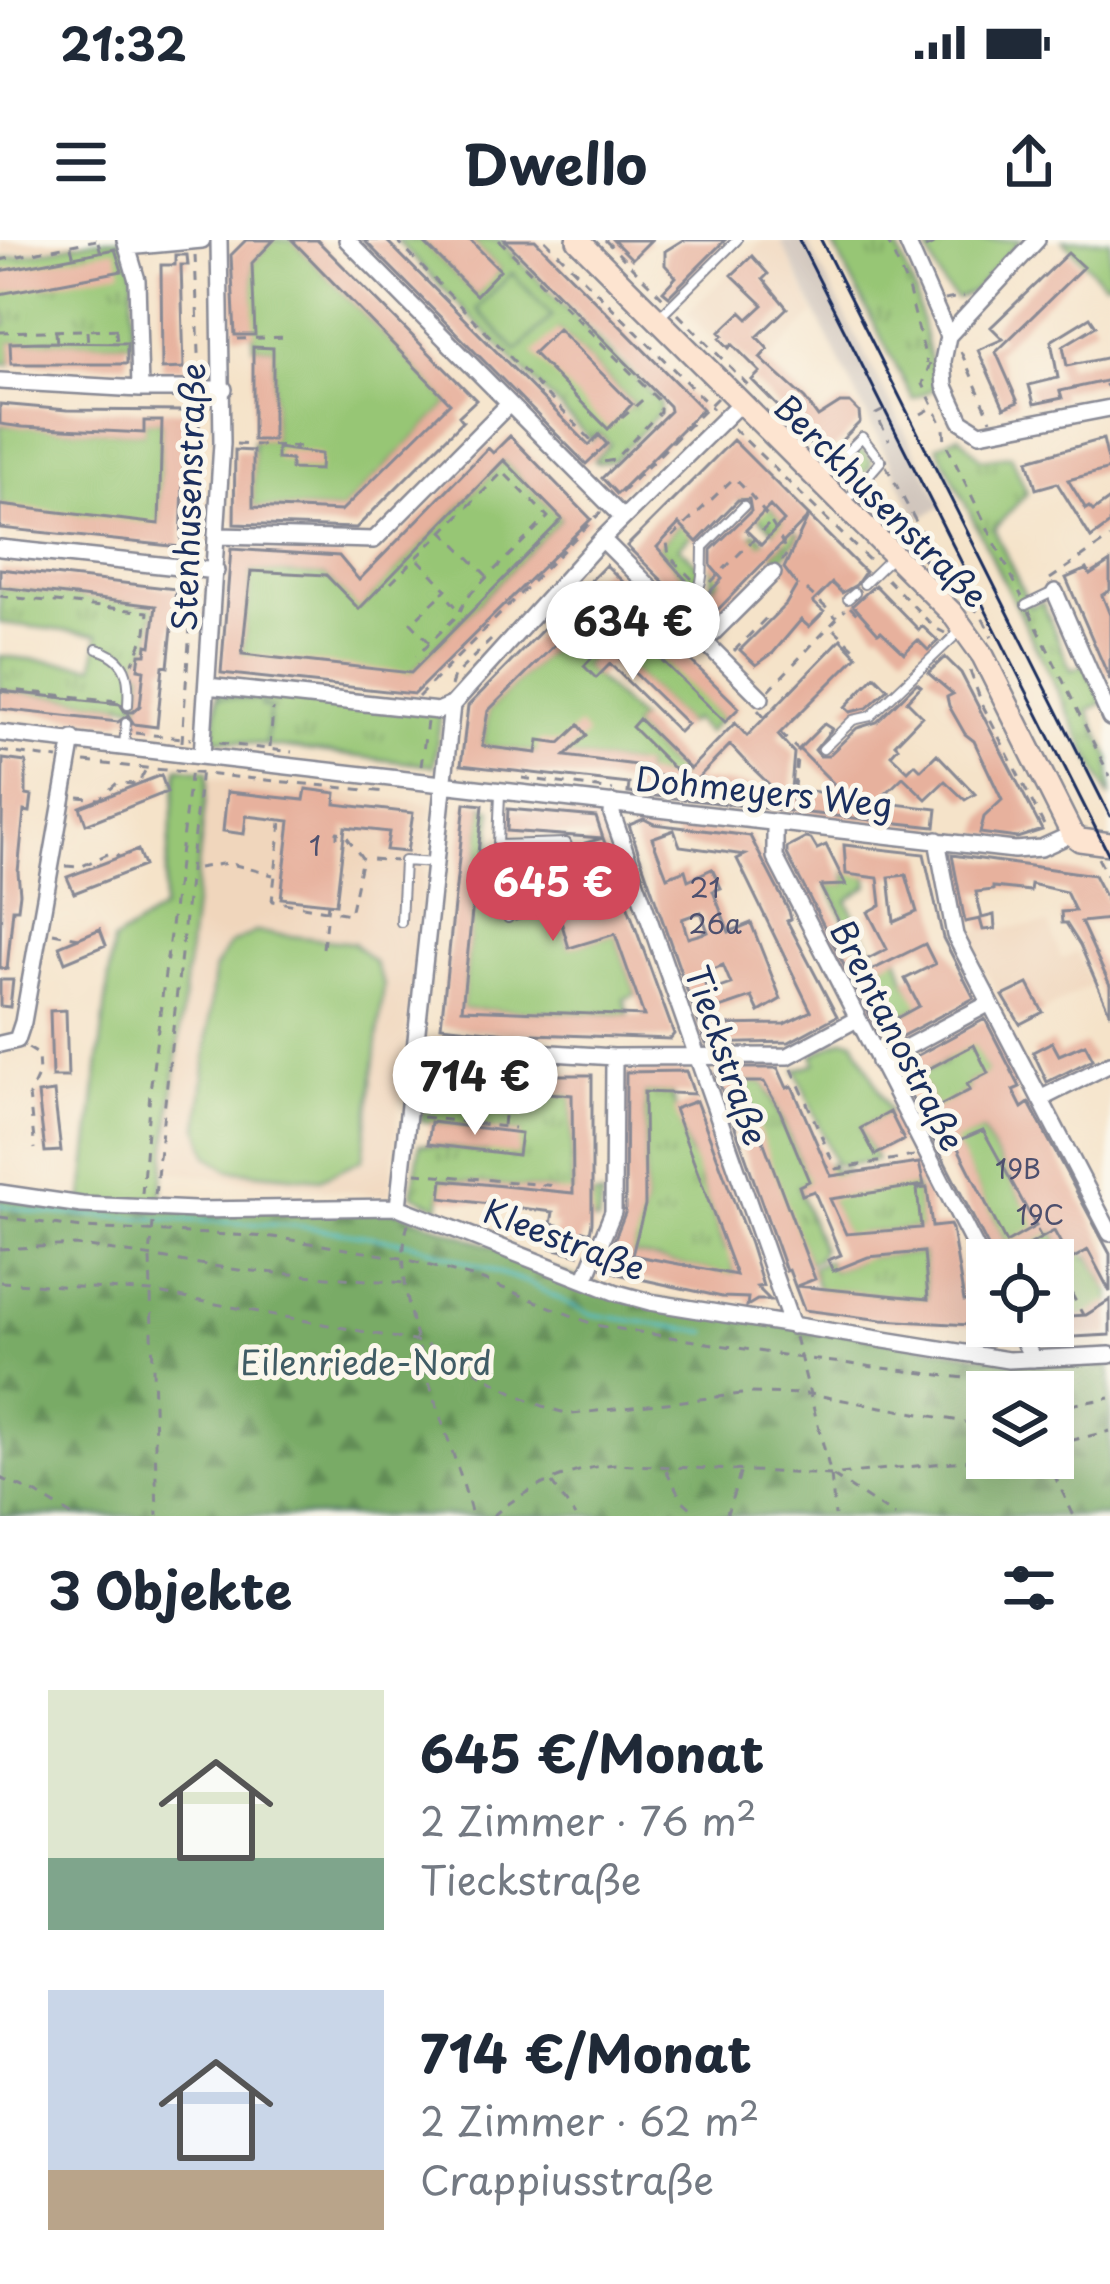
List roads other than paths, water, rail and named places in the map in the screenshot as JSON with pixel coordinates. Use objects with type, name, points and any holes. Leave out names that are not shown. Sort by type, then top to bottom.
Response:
[{"type":"street","points":[[140,389],[137,280],[126,244],[198,240]]},
{"type":"street","name":"Stenhusenstraße","points":[[194,755],[207,686],[219,536],[224,389],[219,240]]},
{"type":"street","points":[[347,240],[622,518]]},
{"type":"street","points":[[1037,240],[950,335],[935,362],[945,386],[961,422],[980,433],[1110,408]]},
{"type":"street","name":"Berckhusenstraße","points":[[586,243],[657,319],[725,404],[843,505],[886,562],[983,656],[1084,842]]},
{"type":"street","points":[[909,247],[950,335]]},
{"type":"street","points":[[0,381],[224,389]]},
{"type":"street","points":[[219,536],[374,540],[509,404]]},
{"type":"street","points":[[207,686],[428,710],[452,705],[725,404]]},
{"type":"street","points":[[602,539],[761,698]]},
{"type":"street","points":[[0,548],[216,571]]},
{"type":"street","points":[[705,641],[772,573]]},
{"type":"street","points":[[1055,592],[1110,718]]},
{"type":"street","points":[[398,1207],[452,705]]},
{"type":"street","name":"Dohmeyers Weg","points":[[0,733],[1014,850],[1084,842]]},
{"type":"street","points":[[8,1042],[40,929],[73,739]]},
{"type":"street","name":"Tieckstraße","points":[[613,803],[612,814],[792,1326]]},
{"type":"street","name":"Brentanostraße","points":[[783,823],[775,857],[971,1239]]},
{"type":"street","points":[[937,840],[956,935],[1110,1232]]},
{"type":"street","points":[[879,1062],[990,1003]]},
{"type":"street","points":[[416,1044],[614,1057],[788,1056],[857,1019]]},
{"type":"street","points":[[585,1280],[613,1212],[614,1057]]},
{"type":"street","points":[[1040,1099],[1110,1064]]},
{"type":"street","name":"Kleestraße","points":[[0,1193],[150,1218],[398,1207],[650,1302],[1008,1360],[1110,1355]]},
{"type":"street","points":[[1027,1347],[1033,1359]]},
{"type":"lane","points":[[657,319],[737,240]]},
{"type":"lane","points":[[818,481],[862,437],[881,461],[843,505]]},
{"type":"lane","points":[[678,614],[701,590],[703,547],[744,506]]},
{"type":"lane","points":[[864,584],[886,562]]},
{"type":"lane","points":[[1026,605],[1055,592]]},
{"type":"lane","points":[[823,749],[853,721],[871,716],[959,632]]},
{"type":"lane","points":[[97,650],[113,654],[125,667],[130,680],[128,704]]},
{"type":"lane","points":[[124,746],[126,723]]},
{"type":"lane","points":[[500,791],[498,845],[508,918]]},
{"type":"lane","points":[[498,845],[566,842],[584,887]]},
{"type":"lane","points":[[400,922],[404,861],[437,863]]},
{"type":"waterway","points":[[0,1205],[40,1213],[299,1226],[411,1243],[526,1282],[589,1314],[707,1332]]},
{"type":"railway","points":[[799,240],[1110,857]]},
{"type":"railway","points":[[821,240],[1110,816]]},
{"type":"park label","name":"Eilenriede-Nord","points":[[366,1361]]}]
